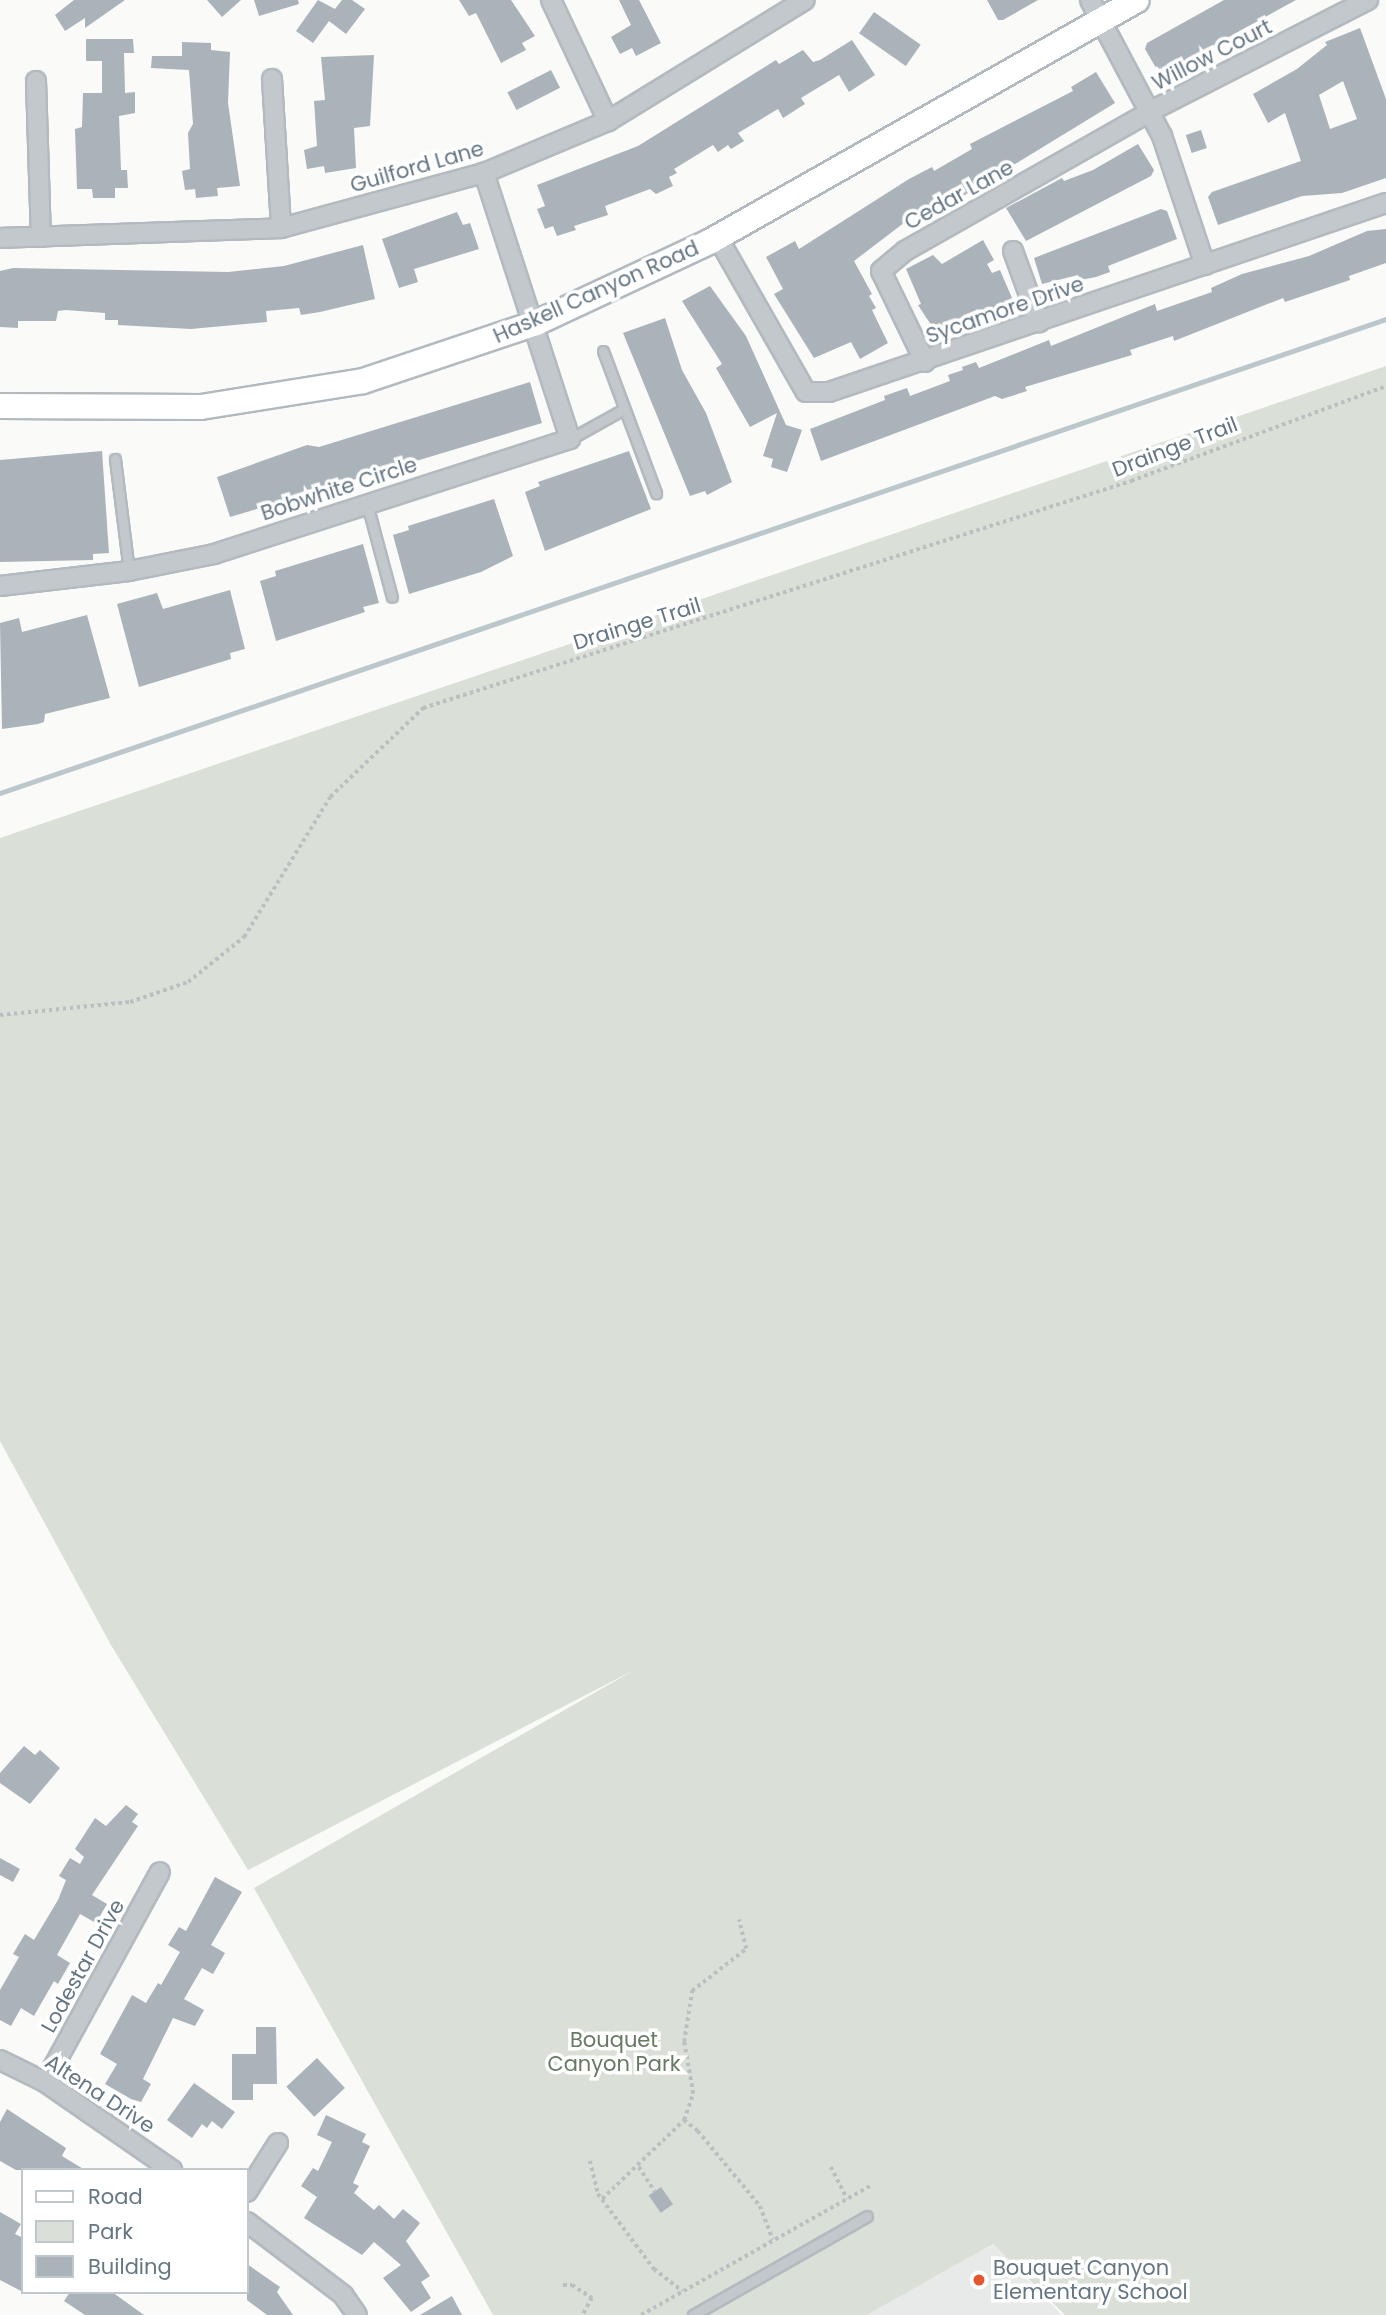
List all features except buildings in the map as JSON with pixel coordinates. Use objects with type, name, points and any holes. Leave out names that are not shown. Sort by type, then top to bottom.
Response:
[{"type":"main road","name":"Haskell Canyon Road","points":[[0,406],[201,407],[363,381],[536,323],[718,237],[1096,10],[1137,0]]},
{"type":"street","points":[[551,0],[608,121]]},
{"type":"street","name":"Guilford Lane","points":[[0,238],[281,228],[484,173],[608,121],[805,0]]},
{"type":"street","name":"Willow Court","points":[[1151,111],[1368,0]]},
{"type":"street","points":[[1096,10],[1151,111],[1185,194],[1205,265]]},
{"type":"street","points":[[272,79],[281,228]]},
{"type":"street","points":[[36,81],[41,237]]},
{"type":"street","name":"Cedar Lane","points":[[925,362],[881,271],[905,251],[1151,111]]},
{"type":"street","points":[[484,173],[536,323],[570,439]]},
{"type":"street","name":"Sycamore Drive","points":[[718,237],[806,392],[829,392],[925,362],[1386,203]]},
{"type":"street","points":[[1013,251],[1039,322]]},
{"type":"street","name":"Bobwhite Circle","points":[[0,586],[129,571],[214,554],[570,439]]},
{"type":"street","name":"Lodestar Drive","points":[[45,2082],[160,1872]]},
{"type":"street","name":"Altena Drive","points":[[0,2060],[45,2082],[169,2168]]},
{"type":"street","points":[[248,2190],[278,2143]]},
{"type":"street","points":[[248,2223],[343,2295],[357,2315]]},
{"type":"lane","points":[[603,351],[656,493]]},
{"type":"lane","points":[[570,439],[624,409]]},
{"type":"lane","points":[[115,459],[129,571]]},
{"type":"lane","points":[[367,505],[392,597]]},
{"type":"lane","points":[[693,2315],[867,2216]]},
{"type":"path","name":"Drainge Trail","points":[[0,1015],[130,1002],[188,982],[244,937],[330,797],[423,708],[1131,481],[1386,386]]},
{"type":"path","points":[[602,2199],[639,2167],[684,2120],[693,2094],[684,2042],[692,1991],[746,1949],[738,1920]]},
{"type":"path","points":[[684,2120],[698,2131],[760,2206],[773,2240]]},
{"type":"path","points":[[590,2161],[602,2199],[654,2269],[682,2291]]},
{"type":"path","points":[[831,2166],[847,2199]]},
{"type":"path","points":[[639,2167],[655,2192]]},
{"type":"path","points":[[641,2315],[872,2185]]},
{"type":"path","points":[[563,2285],[572,2285],[592,2298],[583,2315]]},
{"type":"shaded area","name":"Bouquet Canyon Elementary School","points":[[993,2244],[1062,2315],[867,2315]]},
{"type":"green space","name":"Bouquet Canyon Park","points":[[1386,366],[1386,2315],[1065,2315],[993,2244],[867,2315],[493,2315],[254,1888],[636,1669],[248,1870],[111,1645],[0,1441],[0,838]]},
{"type":"waterway","points":[[0,793],[1386,319]]},
{"type":"place","name":"Bouquet Canyon Elementary School","points":[[979,2280]]}]
